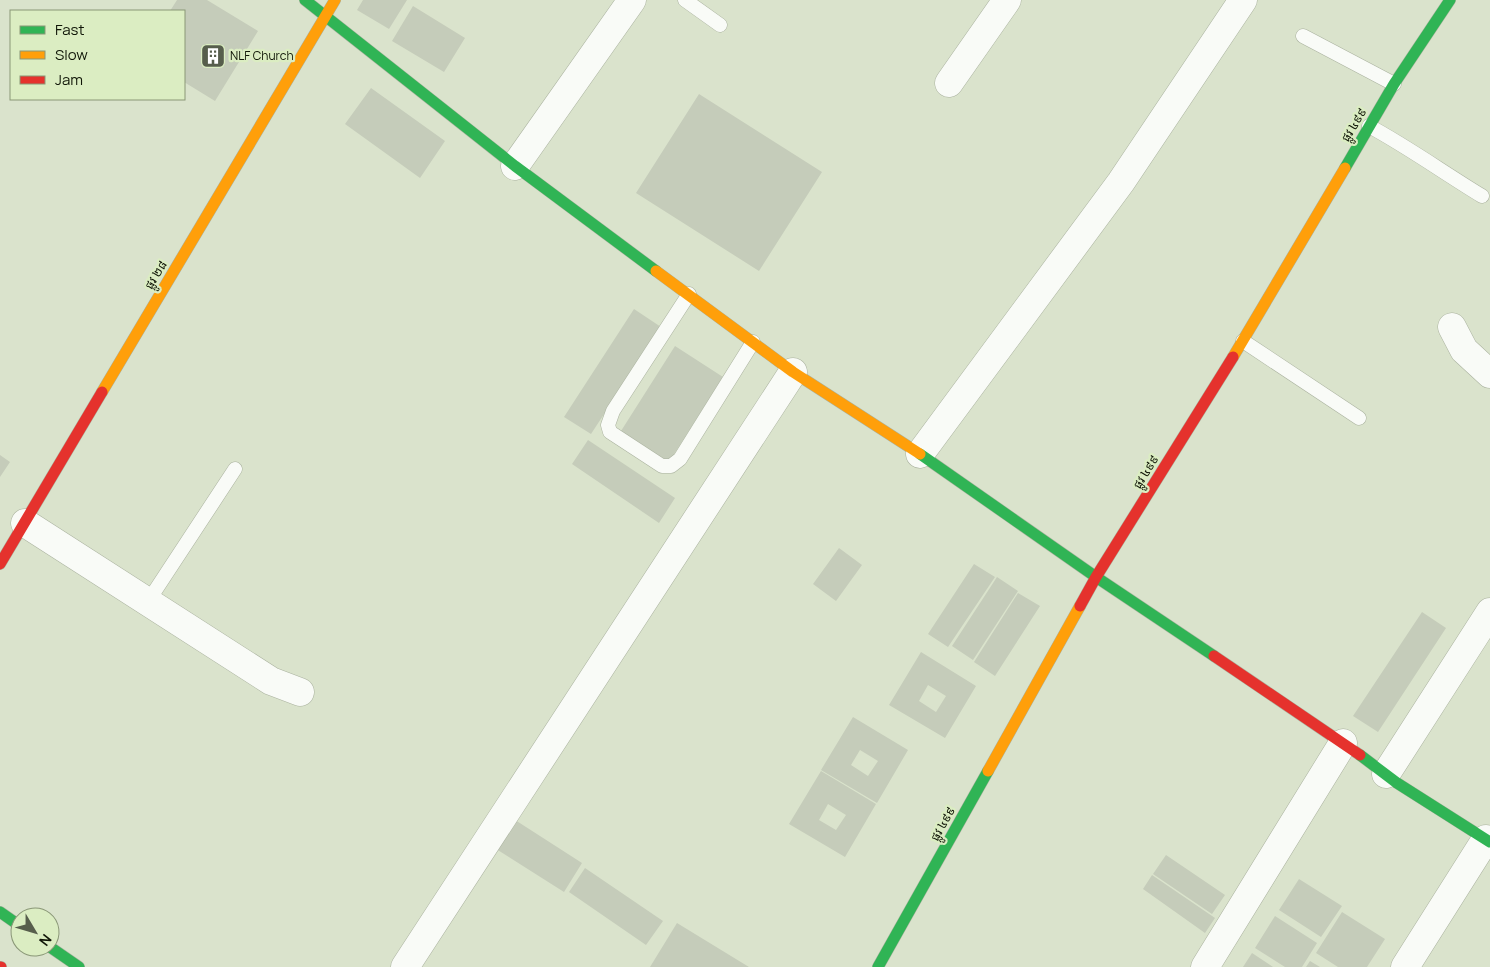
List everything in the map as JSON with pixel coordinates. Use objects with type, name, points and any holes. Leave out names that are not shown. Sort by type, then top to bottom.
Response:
[{"type":"street","points":[[306,0],[515,166],[792,372],[920,454],[1096,577],[1386,774],[1488,840],[1405,967]]},
{"type":"street","name":"ផ្លូវ ២៨","points":[[0,564],[335,0]]},
{"type":"street","points":[[515,166],[632,0]]},
{"type":"street","points":[[949,83],[1007,0]]},
{"type":"street","points":[[920,454],[1121,182],[1243,0]]},
{"type":"street","name":"ផ្លូវ ៤៩៩","points":[[878,967],[1096,577],[1243,341],[1394,84],[1450,0]]},
{"type":"street","points":[[1452,327],[1464,350],[1490,374]]},
{"type":"street","points":[[405,967],[792,372]]},
{"type":"street","points":[[25,523],[271,681],[300,692]]},
{"type":"street","points":[[1386,774],[1490,612]]},
{"type":"street","points":[[1205,967],[1343,743]]},
{"type":"street","points":[[60,954],[79,967]]},
{"type":"lane","points":[[685,0],[720,25]]},
{"type":"lane","points":[[1303,36],[1394,84]]},
{"type":"lane","points":[[1369,126],[1482,196]]},
{"type":"lane","points":[[688,294],[613,411],[608,425],[610,432],[662,466],[671,466],[680,459],[753,342]]},
{"type":"lane","points":[[1243,341],[1359,418]]},
{"type":"lane","points":[[147,603],[235,469]]},
{"type":"building","name":"NLF Church","points":[[177,0],[207,0],[258,31],[215,101],[185,83],[185,10],[171,10]]},
{"type":"building","points":[[363,0],[407,0],[389,29],[357,10]]},
{"type":"building","points":[[413,6],[465,38],[444,72],[392,41]]},
{"type":"building","points":[[371,88],[445,141],[420,178],[345,124]]},
{"type":"building","points":[[699,94],[822,172],[759,271],[636,193]]},
{"type":"building","points":[[634,309],[661,327],[591,434],[564,417]]},
{"type":"building","points":[[675,346],[723,377],[669,462],[621,431]]},
{"type":"building","points":[[588,440],[675,498],[659,523],[572,464]]},
{"type":"building","points":[[0,455],[10,462],[0,477]]},
{"type":"building","points":[[839,548],[862,565],[836,601],[813,584]]},
{"type":"building","points":[[974,564],[995,577],[948,647],[928,634]]},
{"type":"building","points":[[997,577],[1018,591],[973,660],[952,646]]},
{"type":"building","points":[[1018,593],[1040,606],[995,676],[974,662]]},
{"type":"building","points":[[1422,612],[1446,628],[1378,732],[1353,716]]},
{"type":"building","points":[[921,652],[976,686],[945,738],[889,705]],"holes":[[[928,685],[946,696],[936,712],[919,701]]]},
{"type":"building","points":[[853,717],[908,750],[877,803],[821,770]],"holes":[[[860,750],[878,761],[868,776],[851,765]]]},
{"type":"building","points":[[821,771],[876,804],[845,857],[789,824]],"holes":[[[828,804],[846,815],[836,830],[819,820]]]},
{"type":"building","points":[[512,818],[582,863],[564,892],[493,847]]},
{"type":"building","points":[[1166,855],[1225,895],[1212,914],[1153,874]]},
{"type":"building","points":[[585,868],[663,921],[646,945],[569,892]]},
{"type":"building","points":[[1152,875],[1215,918],[1205,933],[1143,889]]},
{"type":"building","points":[[1299,879],[1342,906],[1321,937],[1279,910]]},
{"type":"building","points":[[1342,912],[1385,939],[1367,967],[1338,967],[1316,953]]},
{"type":"building","points":[[1275,916],[1317,943],[1302,967],[1285,967],[1255,948]]},
{"type":"building","points":[[677,923],[749,967],[650,967]]},
{"type":"building","points":[[1252,953],[1273,967],[1243,967]]},
{"type":"building","points":[[1310,961],[1320,967],[1306,967]]},
{"type":"traffic: fast","points":[[305,0],[515,166],[656,271]]},
{"type":"traffic: fast","points":[[1345,168],[1394,84],[1450,0]]},
{"type":"traffic: fast","points":[[920,454],[1096,577],[1214,656]]},
{"type":"traffic: fast","points":[[1360,755],[1397,783],[1490,842]]},
{"type":"traffic: fast","points":[[878,967],[988,771]]},
{"type":"traffic: fast","points":[[0,912],[10,919]]},
{"type":"traffic: fast","points":[[60,954],[79,967]]},
{"type":"traffic: slow","points":[[102,392],[335,0]]},
{"type":"traffic: slow","points":[[1233,357],[1345,168]]},
{"type":"traffic: slow","points":[[656,271],[793,372],[920,454]]},
{"type":"traffic: slow","points":[[988,771],[1080,606]]},
{"type":"traffic: jam","points":[[1080,606],[1096,577],[1233,357]]},
{"type":"traffic: jam","points":[[0,564],[102,392]]},
{"type":"traffic: jam","points":[[1214,656],[1360,755]]},
{"type":"place","name":"NLF Church","points":[[213,56]]}]
